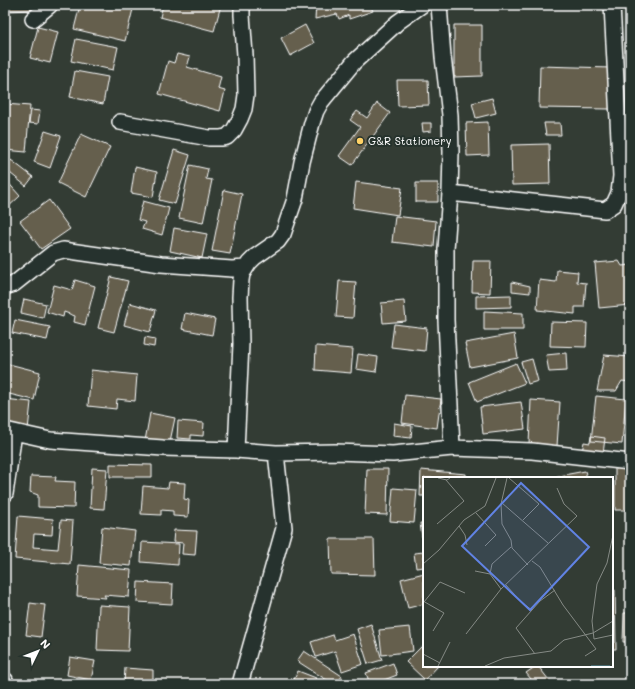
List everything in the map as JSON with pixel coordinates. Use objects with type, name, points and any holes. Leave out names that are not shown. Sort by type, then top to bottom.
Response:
[{"type":"street","points":[[33,19],[50,5]]},
{"type":"street","points":[[120,122],[209,138],[228,137],[240,119],[244,109],[246,95],[242,5]]},
{"type":"street","points":[[236,450],[241,344],[240,291],[241,280],[245,268],[256,257],[278,241],[284,234],[295,200],[302,162],[312,123],[321,102],[354,62],[398,22],[422,5]]},
{"type":"street","points":[[439,5],[450,115],[451,152],[446,249],[446,320],[452,448]]},
{"type":"street","points":[[450,193],[605,210],[614,204],[619,193],[621,176],[612,5]]},
{"type":"street","points":[[5,288],[14,284],[53,253],[60,250],[161,264],[232,269],[245,268]]},
{"type":"street","points":[[5,494],[10,432],[50,440],[163,448],[236,450],[276,453],[335,452],[393,454],[452,448],[532,451],[630,462]]},
{"type":"street","points":[[240,684],[284,528],[276,453]]},
{"type":"street","points":[[5,680],[6,684]]},
{"type":"building","points":[[5,5],[34,5],[35,10],[5,11]]},
{"type":"building","points":[[80,5],[134,5],[125,41],[74,29]]},
{"type":"building","points":[[163,5],[221,5],[214,31],[160,17]]},
{"type":"building","points":[[263,5],[315,5],[263,7]]},
{"type":"building","points":[[316,5],[370,5],[373,11],[349,19],[349,15],[339,19],[337,14],[315,19]]},
{"type":"building","points":[[305,25],[314,43],[290,56],[281,38]]},
{"type":"building","points":[[454,25],[482,25],[482,76],[454,77]]},
{"type":"building","points":[[38,27],[58,32],[50,63],[30,58]]},
{"type":"building","points":[[76,39],[118,47],[113,70],[71,61]]},
{"type":"building","points":[[177,54],[190,57],[187,67],[221,77],[218,89],[225,91],[220,111],[159,94],[168,61],[174,63]]},
{"type":"building","points":[[540,66],[611,68],[610,109],[539,108]]},
{"type":"building","points":[[75,71],[108,77],[103,104],[70,97]]},
{"type":"building","points":[[397,80],[428,80],[429,105],[398,106]]},
{"type":"building","points":[[492,98],[496,113],[476,118],[472,103]]},
{"type":"building","name":"G&R Stationery","points":[[377,103],[390,113],[352,165],[339,156],[360,127],[350,120],[357,111],[367,118]]},
{"type":"building","points":[[5,104],[30,106],[26,152],[5,150]]},
{"type":"building","points":[[31,110],[40,111],[38,124],[29,123]]},
{"type":"building","points":[[488,122],[489,155],[467,156],[466,123]]},
{"type":"building","points":[[422,123],[431,123],[431,131],[423,132]]},
{"type":"building","points":[[544,123],[560,123],[561,135],[546,135]]},
{"type":"building","points":[[45,131],[61,136],[50,168],[34,162]]},
{"type":"building","points":[[81,134],[110,147],[86,197],[58,183]]},
{"type":"building","points":[[549,144],[550,184],[512,185],[511,145]]},
{"type":"building","points":[[174,150],[190,155],[175,204],[159,200]]},
{"type":"building","points":[[11,160],[33,177],[26,186],[5,169]]},
{"type":"building","points":[[190,165],[208,169],[206,179],[212,180],[203,223],[179,218]]},
{"type":"building","points":[[135,167],[157,172],[153,197],[131,193]]},
{"type":"building","points":[[5,179],[20,196],[5,210]]},
{"type":"building","points":[[356,182],[402,188],[398,215],[353,208]]},
{"type":"building","points":[[416,183],[438,183],[438,202],[416,202]]},
{"type":"building","points":[[224,190],[242,194],[230,254],[212,251]]},
{"type":"building","points":[[49,200],[70,229],[41,249],[20,221]]},
{"type":"building","points":[[143,201],[169,208],[162,235],[142,229],[145,222],[138,220]]},
{"type":"building","points":[[395,216],[436,221],[434,247],[392,242]]},
{"type":"building","points":[[174,228],[207,234],[202,258],[170,251]]},
{"type":"building","points":[[473,261],[491,261],[490,293],[472,292]]},
{"type":"building","points":[[619,261],[622,266],[630,265],[630,305],[599,308],[595,263]]},
{"type":"building","points":[[557,270],[578,272],[577,282],[586,283],[584,307],[575,307],[575,314],[537,310],[539,280],[556,282]]},
{"type":"building","points":[[111,277],[128,281],[114,332],[98,328]]},
{"type":"building","points":[[75,280],[95,286],[85,325],[74,322],[75,316],[64,312],[63,317],[47,312],[54,285],[72,290]]},
{"type":"building","points":[[339,281],[356,282],[353,318],[336,317]]},
{"type":"building","points":[[512,282],[530,286],[530,293],[512,291]]},
{"type":"building","points":[[511,295],[511,307],[476,308],[476,296]]},
{"type":"building","points":[[24,299],[46,304],[43,318],[21,313]]},
{"type":"building","points":[[404,301],[406,321],[383,323],[381,303]]},
{"type":"building","points":[[130,303],[156,310],[150,332],[124,325]]},
{"type":"building","points":[[484,311],[523,313],[523,330],[484,330]]},
{"type":"building","points":[[185,313],[215,319],[212,335],[182,329]]},
{"type":"building","points":[[15,320],[50,327],[47,340],[12,333]]},
{"type":"building","points":[[551,322],[587,323],[586,347],[550,346]]},
{"type":"building","points":[[394,324],[427,328],[425,351],[391,347]]},
{"type":"building","points":[[514,334],[518,358],[470,367],[465,343]]},
{"type":"building","points":[[145,337],[155,339],[154,347],[144,345]]},
{"type":"building","points":[[316,346],[353,349],[351,373],[315,370]]},
{"type":"building","points":[[566,353],[567,371],[549,372],[546,355]]},
{"type":"building","points":[[358,354],[378,357],[376,372],[356,369]]},
{"type":"building","points":[[604,355],[630,357],[630,382],[622,381],[616,391],[597,391]]},
{"type":"building","points":[[532,359],[538,381],[528,384],[521,362]]},
{"type":"building","points":[[5,363],[40,372],[34,400],[5,393]]},
{"type":"building","points":[[516,363],[525,383],[477,402],[469,382]]},
{"type":"building","points":[[91,370],[137,375],[135,401],[117,399],[116,409],[88,406]]},
{"type":"building","points":[[405,395],[441,399],[437,428],[402,423]]},
{"type":"building","points":[[596,396],[626,399],[622,444],[591,441]]},
{"type":"building","points":[[5,399],[31,402],[28,430],[5,427]]},
{"type":"building","points":[[531,400],[560,402],[557,446],[529,444]]},
{"type":"building","points":[[521,402],[525,429],[483,434],[480,407]]},
{"type":"building","points":[[150,413],[175,418],[169,446],[145,441]]},
{"type":"building","points":[[178,421],[204,423],[203,436],[191,435],[191,439],[177,438]]},
{"type":"building","points":[[394,423],[412,426],[411,438],[393,436]]},
{"type":"building","points":[[591,436],[605,438],[603,454],[582,451],[584,442],[590,443]]},
{"type":"building","points":[[110,464],[152,465],[152,477],[110,477]]},
{"type":"building","points":[[92,468],[107,469],[104,509],[90,508]]},
{"type":"building","points":[[615,468],[630,468],[630,510],[615,510]]},
{"type":"building","points":[[367,469],[388,469],[387,515],[365,514]]},
{"type":"building","points":[[421,470],[466,474],[466,477],[423,477],[423,496],[420,496]]},
{"type":"building","points":[[585,471],[587,477],[553,477]]},
{"type":"building","points":[[31,476],[56,477],[55,481],[75,482],[74,508],[38,507],[38,495],[30,492]]},
{"type":"building","points":[[169,482],[185,483],[184,499],[189,500],[188,517],[173,516],[173,511],[161,510],[161,515],[141,514],[143,486],[168,488]]},
{"type":"building","points":[[393,488],[417,490],[414,523],[390,521]]},
{"type":"building","points":[[18,516],[53,519],[52,535],[34,534],[33,547],[58,549],[61,520],[73,521],[70,564],[15,559]]},
{"type":"building","points":[[420,523],[423,523],[422,537]]},
{"type":"building","points":[[102,527],[135,531],[131,566],[99,563]]},
{"type":"building","points":[[174,530],[197,531],[195,555],[182,554],[183,543],[173,542]]},
{"type":"building","points":[[330,539],[374,539],[375,575],[331,574]]},
{"type":"building","points":[[142,542],[179,544],[178,565],[141,562]]},
{"type":"building","points":[[423,552],[423,567],[416,568],[414,553]]},
{"type":"building","points":[[79,565],[131,570],[129,597],[104,595],[106,598],[77,596]]},
{"type":"building","points":[[423,573],[423,604],[408,608],[401,579]]},
{"type":"building","points":[[138,582],[173,584],[172,604],[137,602]]},
{"type":"building","points":[[613,590],[615,590],[616,649],[613,649]]},
{"type":"building","points":[[30,603],[45,605],[41,637],[26,635]]},
{"type":"building","points":[[99,605],[130,607],[128,651],[97,650]]},
{"type":"building","points":[[624,613],[630,613],[630,642],[623,642]]},
{"type":"building","points":[[371,624],[382,660],[368,664],[357,629]]},
{"type":"building","points":[[410,627],[413,651],[382,655],[379,630]]},
{"type":"building","points":[[353,634],[363,664],[342,671],[335,651],[316,657],[311,642],[333,635],[335,640]]},
{"type":"building","points":[[421,647],[423,648],[423,667],[437,667],[425,680],[406,662]]},
{"type":"building","points":[[304,651],[342,676],[337,684],[333,684],[297,661]]},
{"type":"building","points":[[70,657],[95,661],[91,680],[67,675]]},
{"type":"building","points":[[393,663],[397,675],[374,684],[370,684],[366,673]]},
{"type":"building","points":[[535,667],[539,667],[552,684],[535,684],[526,673]]},
{"type":"building","points":[[125,668],[153,670],[153,684],[124,684]]},
{"type":"building","points":[[298,671],[316,678],[314,684],[292,684]]},
{"type":"place","name":"G&R Stationery","points":[[360,141]]}]
